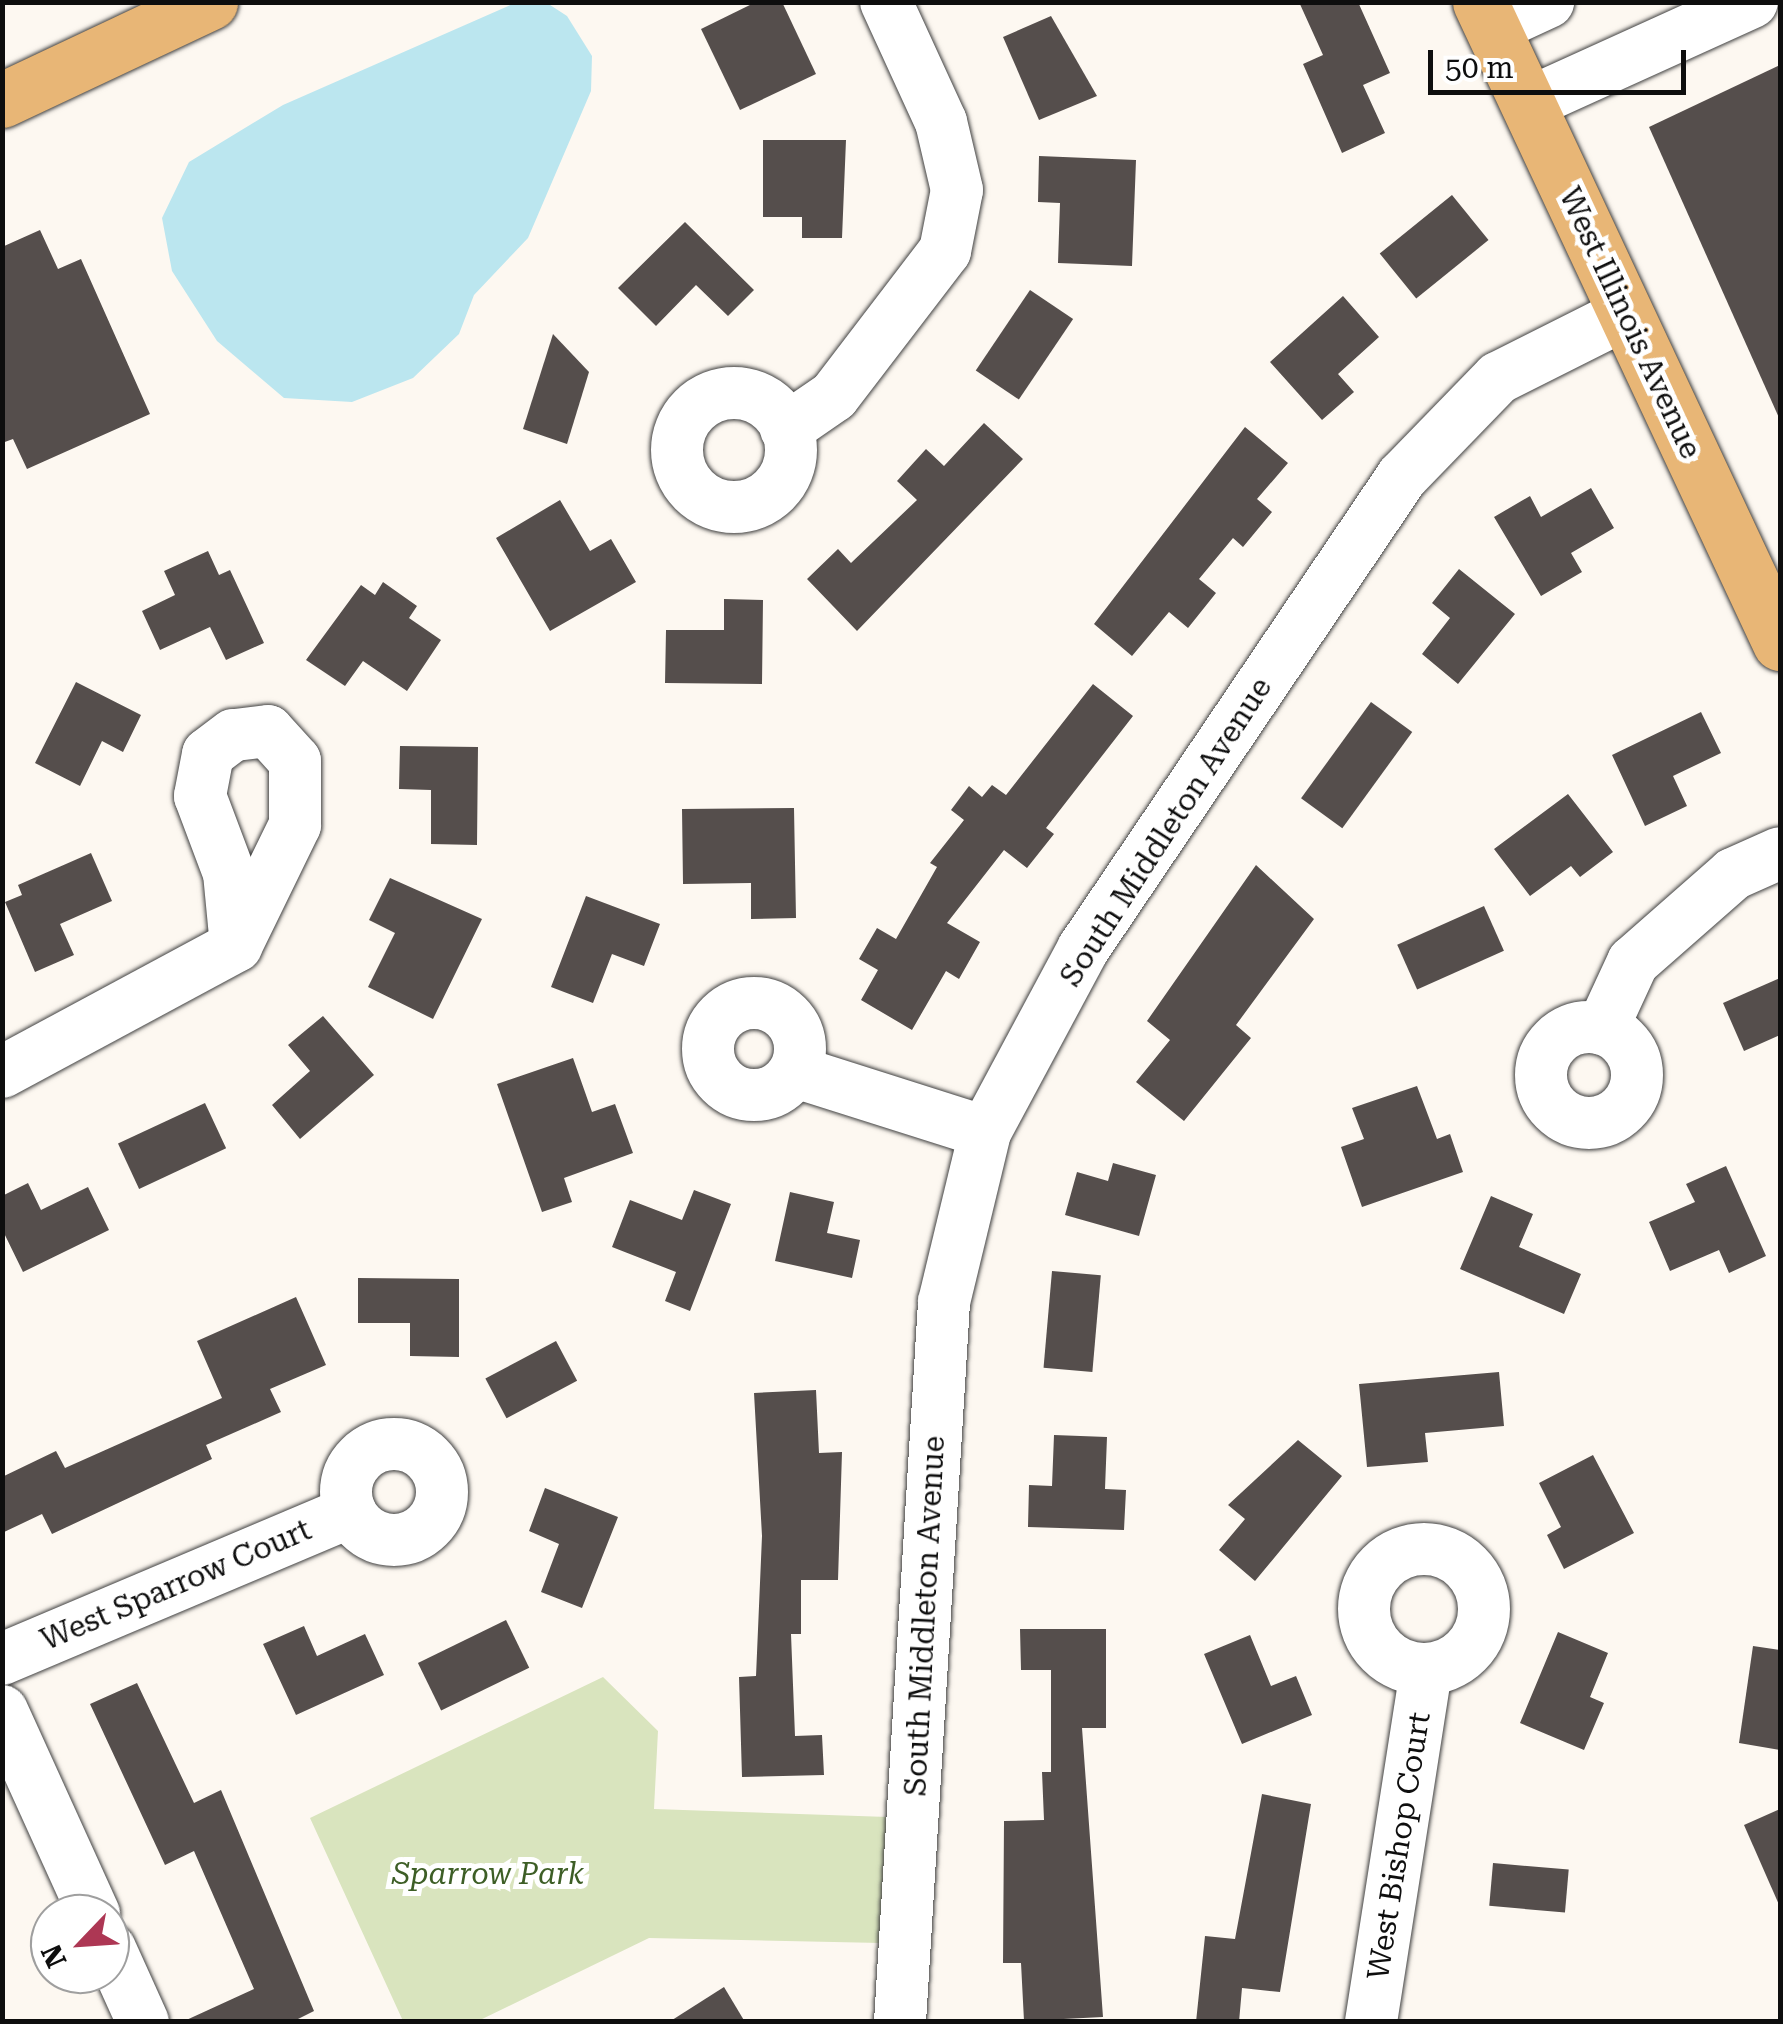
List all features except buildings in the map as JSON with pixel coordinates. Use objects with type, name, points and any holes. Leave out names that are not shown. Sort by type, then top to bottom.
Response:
[{"type":"main road","points":[[2,100],[210,2]]},
{"type":"main road","name":"West Illinois Avenue","points":[[1486,15],[1780,642]]},
{"type":"street","points":[[786,429],[834,396],[945,251],[957,190],[941,122],[886,2]]},
{"type":"street","points":[[1486,15],[1548,2]]},
{"type":"street","points":[[1527,104],[1752,2]]},
{"type":"street","name":"South Middleton Avenue","points":[[900,2022],[944,1302],[986,1132],[1083,949],[1402,476],[1498,378],[1625,314]]},
{"type":"street","points":[[1602,1029],[1633,962],[1734,874],[1780,853]]},
{"type":"street","points":[[2,1072],[236,946]]},
{"type":"street","points":[[796,1072],[986,1132]]},
{"type":"street","name":"West Sparrow Court","points":[[2,1659],[350,1512]]},
{"type":"street","name":"West Bishop Court","points":[[1372,2022],[1426,1670]]},
{"type":"street","points":[[2,1711],[85,1894]]},
{"type":"street","points":[[130,1993],[143,2022]]},
{"type":"green space","name":"Sparrow Park","points":[[603,1677],[658,1731],[654,1809],[888,1817],[881,1943],[649,1938],[478,2021],[403,2021],[310,1818]]},
{"type":"water","points":[[515,3],[547,3],[567,16],[592,56],[591,91],[528,238],[474,295],[459,334],[413,378],[352,402],[284,398],[217,341],[172,271],[162,218],[189,162],[283,105]]}]
